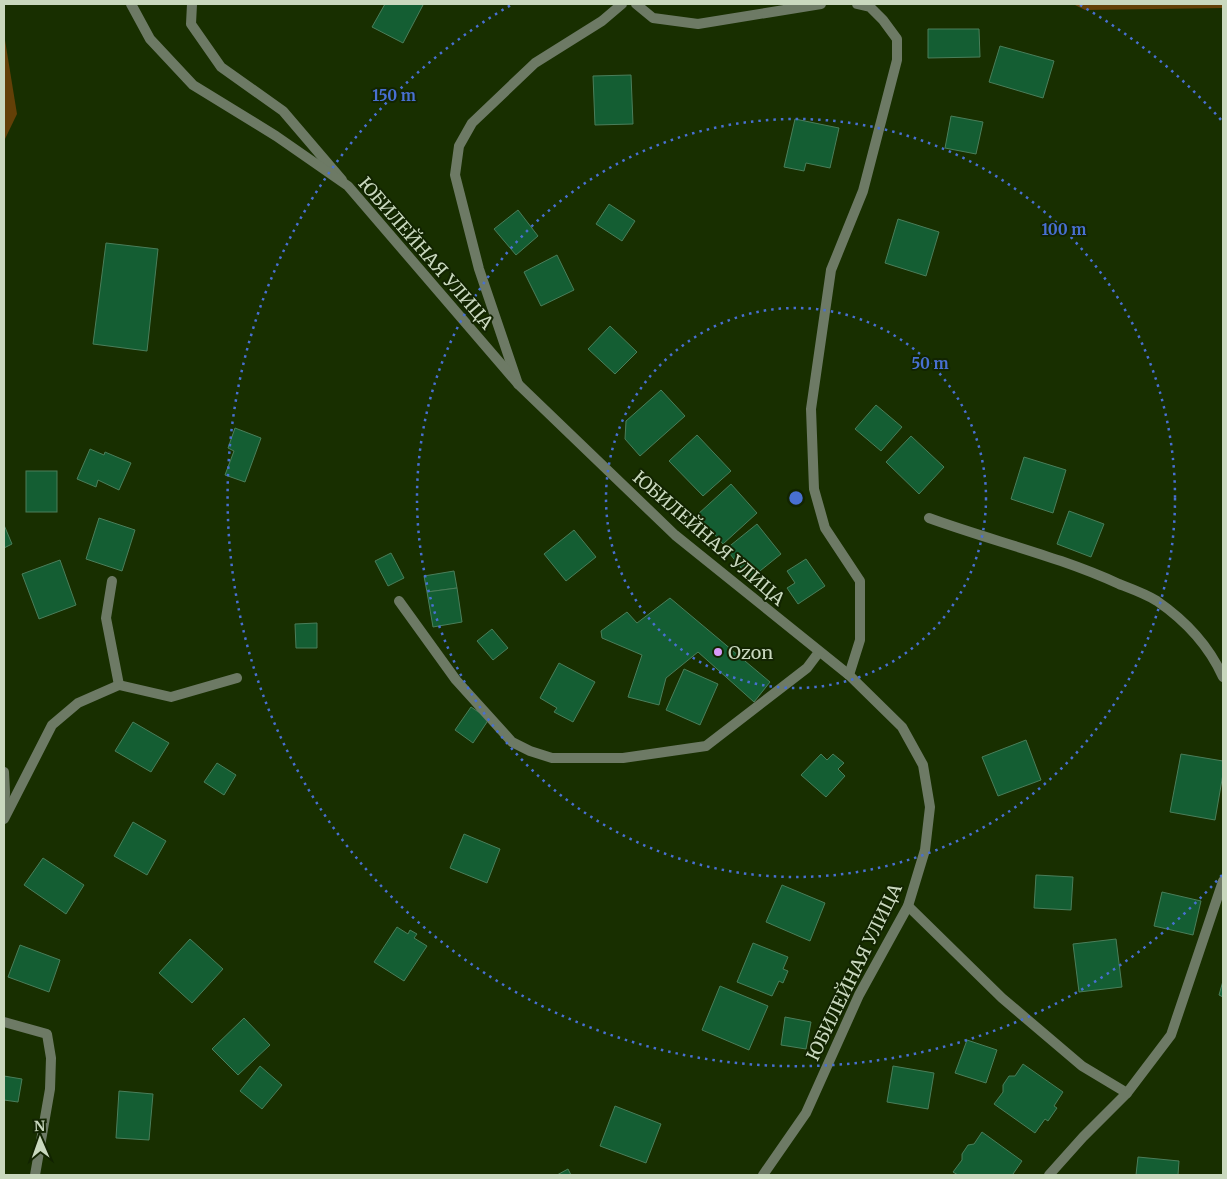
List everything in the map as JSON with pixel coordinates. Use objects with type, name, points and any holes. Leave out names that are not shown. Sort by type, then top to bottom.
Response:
[{"type":"street","name":"ЮБИЛЕЙНАЯ УЛИЦА","points":[[132,4],[150,38],[193,85],[276,136],[348,186],[519,385],[675,535],[849,675],[902,727],[923,765],[930,807],[925,850],[908,906],[859,995],[806,1113],[763,1175]]},
{"type":"street","points":[[192,4],[191,24],[221,67],[283,111],[348,186]]},
{"type":"street","points":[[519,385],[479,268],[455,175],[459,146],[472,122],[535,64],[602,21],[622,4]]},
{"type":"street","points":[[636,4],[653,18],[698,24],[821,4]]},
{"type":"street","points":[[849,675],[860,640],[860,581],[825,528],[814,489],[811,409],[831,270],[863,191],[897,60],[897,40],[883,20],[870,8],[857,4]]},
{"type":"street","points":[[929,518],[978,536],[1086,568],[1156,600],[1189,626],[1216,660],[1223,678]]},
{"type":"street","points":[[112,581],[106,618],[118,685]]},
{"type":"street","points":[[399,601],[456,680],[512,742],[530,752],[552,758],[622,758],[706,746],[807,668],[819,652]]},
{"type":"street","points":[[4,819],[52,725],[78,703],[118,685],[171,697],[237,678]]},
{"type":"street","points":[[4,772],[4,826]]},
{"type":"street","points":[[1049,1175],[1083,1137],[1127,1093],[1171,1035],[1223,881]]},
{"type":"street","points":[[908,906],[1002,998],[1082,1066],[1127,1093]]},
{"type":"street","points":[[4,1022],[47,1034],[51,1058],[50,1089],[35,1175]]},
{"type":"shaded area","points":[[1073,4],[1223,4],[1223,8],[1085,10]]},
{"type":"shaded area","points":[[4,34],[17,114],[4,141]]},
{"type":"building","points":[[385,4],[423,5],[403,43],[372,27]]},
{"type":"building","points":[[928,29],[979,29],[980,57],[928,58]]},
{"type":"building","points":[[1000,46],[1054,61],[1043,98],[989,82]]},
{"type":"building","points":[[631,75],[633,124],[595,125],[593,76]]},
{"type":"building","points":[[951,116],[983,122],[976,154],[945,148]]},
{"type":"building","points":[[795,119],[839,128],[830,168],[806,163],[804,171],[784,167]]},
{"type":"building","points":[[609,204],[635,221],[622,241],[596,224]]},
{"type":"building","points":[[518,210],[538,236],[516,255],[494,229]]},
{"type":"building","points":[[898,219],[939,232],[926,276],[885,263]]},
{"type":"building","points":[[106,243],[158,249],[147,351],[93,344]]},
{"type":"building","points":[[557,255],[574,290],[541,306],[524,272]]},
{"type":"building","points":[[610,326],[637,352],[615,374],[588,349]]},
{"type":"building","points":[[661,390],[685,416],[640,456],[625,439],[626,421]]},
{"type":"building","points":[[876,405],[902,427],[881,451],[855,429]]},
{"type":"building","points":[[235,428],[261,438],[245,482],[225,475],[234,451],[228,448]]},
{"type":"building","points":[[697,435],[731,471],[703,496],[669,461]]},
{"type":"building","points":[[911,436],[944,467],[919,494],[886,462]]},
{"type":"building","points":[[90,449],[104,455],[105,452],[131,463],[119,490],[98,480],[96,487],[77,479]]},
{"type":"building","points":[[1024,457],[1066,470],[1053,513],[1011,499]]},
{"type":"building","points":[[26,471],[57,471],[57,512],[26,512]]},
{"type":"building","points":[[731,484],[757,513],[723,544],[697,515]]},
{"type":"building","points":[[1069,511],[1104,524],[1091,557],[1057,544]]},
{"type":"building","points":[[99,518],[135,530],[122,571],[86,559]]},
{"type":"building","points":[[757,524],[781,554],[750,579],[726,549]]},
{"type":"building","points":[[4,525],[12,544],[4,548]]},
{"type":"building","points":[[574,530],[596,557],[566,581],[544,554]]},
{"type":"building","points":[[391,553],[404,578],[388,586],[375,561]]},
{"type":"building","points":[[806,559],[825,586],[798,604],[787,588],[795,583],[787,571]]},
{"type":"building","points":[[60,560],[76,605],[39,619],[22,574]]},
{"type":"building","points":[[454,571],[457,588],[427,592],[424,576]]},
{"type":"building","points":[[457,588],[462,622],[433,627],[427,592]]},
{"type":"building","points":[[670,598],[770,682],[754,702],[698,652],[666,678],[659,705],[628,697],[642,655],[602,638],[601,631],[627,612],[637,623]]},
{"type":"building","points":[[317,623],[317,648],[296,648],[295,624]]},
{"type":"building","points":[[492,629],[508,648],[493,660],[477,641]]},
{"type":"building","points":[[559,663],[595,682],[573,722],[554,712],[557,708],[540,698]]},
{"type":"building","points":[[684,669],[718,684],[700,725],[666,710]]},
{"type":"building","points":[[471,707],[489,719],[473,743],[455,730]]},
{"type":"building","points":[[133,722],[169,743],[151,772],[115,751]]},
{"type":"building","points":[[1026,740],[1041,780],[998,796],[982,757]]},
{"type":"building","points":[[821,754],[827,760],[833,754],[844,763],[838,769],[845,776],[826,797],[801,775]]},
{"type":"building","points":[[1181,754],[1223,761],[1223,774],[1215,820],[1170,812]]},
{"type":"building","points":[[217,763],[236,775],[224,795],[204,782]]},
{"type":"building","points":[[133,822],[166,841],[147,875],[114,856]]},
{"type":"building","points":[[464,834],[500,849],[487,883],[450,868]]},
{"type":"building","points":[[43,858],[84,885],[66,914],[24,885]]},
{"type":"building","points":[[1036,875],[1073,877],[1071,910],[1034,908]]},
{"type":"building","points":[[782,885],[825,903],[810,941],[766,922]]},
{"type":"building","points":[[1162,892],[1201,901],[1193,935],[1154,926]]},
{"type":"building","points":[[397,927],[408,934],[410,930],[417,934],[414,938],[427,946],[404,981],[374,962]]},
{"type":"building","points":[[190,939],[223,969],[192,1003],[159,973]]},
{"type":"building","points":[[1116,939],[1122,987],[1079,992],[1073,944]]},
{"type":"building","points":[[753,943],[788,957],[783,969],[788,971],[783,983],[779,981],[772,996],[737,982]]},
{"type":"building","points":[[20,945],[60,960],[49,992],[8,977]]},
{"type":"building","points":[[1223,981],[1223,997],[1219,995]]},
{"type":"building","points":[[720,986],[768,1006],[749,1050],[702,1030]]},
{"type":"building","points":[[785,1017],[811,1022],[806,1049],[781,1045]]},
{"type":"building","points":[[244,1018],[270,1045],[238,1075],[212,1049]]},
{"type":"building","points":[[967,1040],[997,1050],[986,1083],[955,1073]]},
{"type":"building","points":[[1023,1064],[1063,1092],[1054,1106],[1057,1108],[1048,1121],[1045,1119],[1035,1133],[994,1104],[1003,1092],[1003,1085],[1009,1076],[1015,1076]]},
{"type":"building","points":[[260,1066],[282,1085],[262,1109],[240,1091]]},
{"type":"building","points":[[893,1066],[934,1073],[928,1109],[887,1102]]},
{"type":"building","points":[[4,1076],[22,1079],[18,1102],[4,1100]]},
{"type":"building","points":[[119,1091],[153,1094],[149,1140],[116,1138]]},
{"type":"building","points":[[615,1106],[661,1124],[646,1163],[600,1146]]},
{"type":"building","points":[[982,1132],[1022,1161],[1013,1174],[1015,1175],[958,1175],[953,1172],[962,1160],[962,1154],[968,1145],[974,1144]]},
{"type":"building","points":[[1138,1157],[1179,1161],[1178,1175],[1136,1175]]},
{"type":"building","points":[[568,1169],[571,1175],[557,1175]]},
{"type":"place","name":"Ozon","points":[[718,652]]}]
